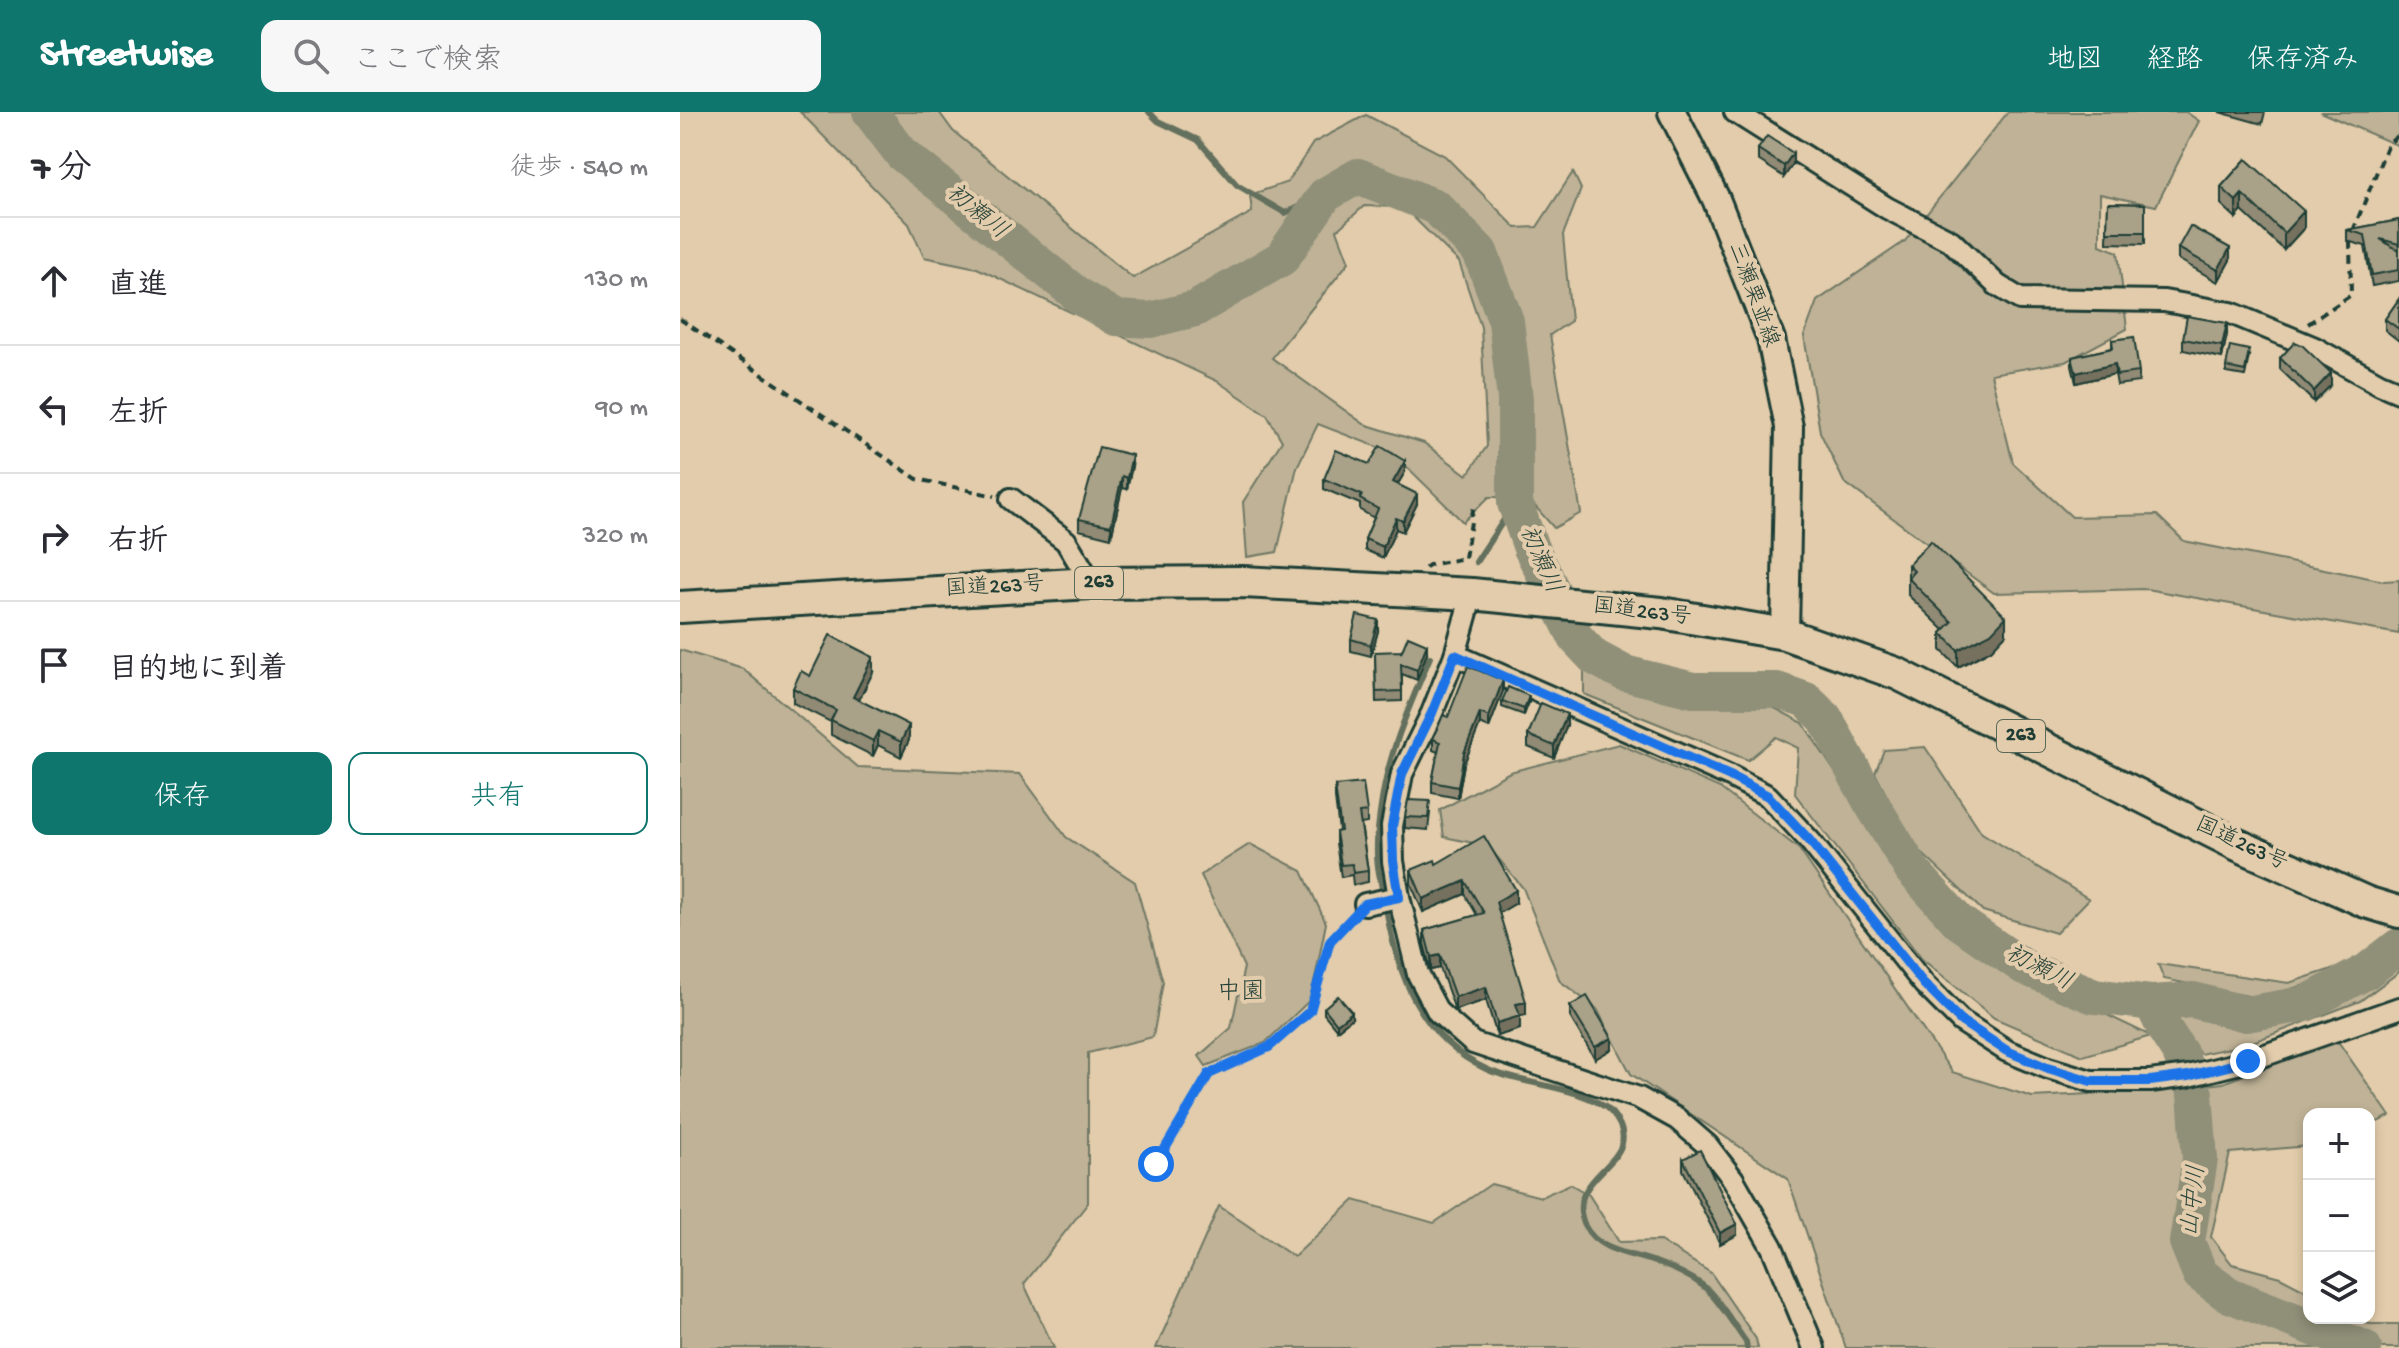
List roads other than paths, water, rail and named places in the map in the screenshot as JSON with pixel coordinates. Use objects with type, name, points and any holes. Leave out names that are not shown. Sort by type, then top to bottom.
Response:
[{"type":"highway","name":"国道263号","points":[[680,607],[1091,583],[1243,582],[1472,594],[1661,613],[1785,634],[1898,674],[2238,845],[2366,902],[2399,912]]},
{"type":"main road","name":"三瀬栗並線","points":[[1672,112],[1716,199],[1771,339],[1789,427],[1785,634]]},
{"type":"street","points":[[1735,112],[1887,208],[1951,241],[1997,285],[2020,299],[2164,301],[2231,313],[2289,336],[2399,392]]},
{"type":"street","points":[[1011,499],[1066,541],[1091,583]]},
{"type":"street","points":[[1472,594],[1455,655],[1432,713],[1402,774],[1392,826],[1393,861],[1399,897],[1418,974],[1438,1012],[1473,1043],[1639,1098],[1677,1119],[1707,1145],[1733,1179],[1772,1247],[1814,1348]]},
{"type":"street","points":[[1455,655],[1730,776],[1768,796],[1810,841],[1924,984],[1961,1021],[2007,1051],[2048,1068],[2091,1081],[2150,1081],[2225,1067],[2263,1056],[2399,1008]]},
{"type":"street","points":[[1365,904],[1399,897]]},
{"type":"waterway","name":"初瀬川","points":[[870,112],[902,154],[1079,296],[1116,318],[1150,320],[1195,309],[1282,258],[1325,195],[1358,176],[1436,207],[1480,252],[1506,321],[1515,399],[1515,503],[1531,548],[1576,638],[1594,657],[1624,673],[1693,690],[1777,690],[1806,700],[1825,718],[1912,870],[1959,922],[2024,967],[2094,996],[2152,1003],[2193,1000],[2246,1014],[2305,1004],[2367,971],[2399,946]]},
{"type":"waterway","points":[[1149,112],[1158,121],[1198,140],[1237,185],[1285,213],[1325,195]]},
{"type":"waterway","points":[[1476,562],[1515,503]]},
{"type":"waterway","points":[[1430,657],[1391,759],[1378,831],[1379,874],[1391,933],[1405,980],[1429,1022],[1463,1056],[1499,1074],[1587,1097],[1611,1112],[1621,1129],[1622,1143],[1616,1156],[1585,1192],[1581,1208],[1585,1226],[1607,1247],[1669,1267],[1702,1285],[1714,1296],[1747,1348]]},
{"type":"waterway","name":"山中川","points":[[2152,1003],[2180,1053],[2195,1094],[2200,1159],[2187,1242],[2200,1274],[2227,1294],[2364,1348]]},
{"type":"district","name":"中園","points":[[1241,993]]}]
